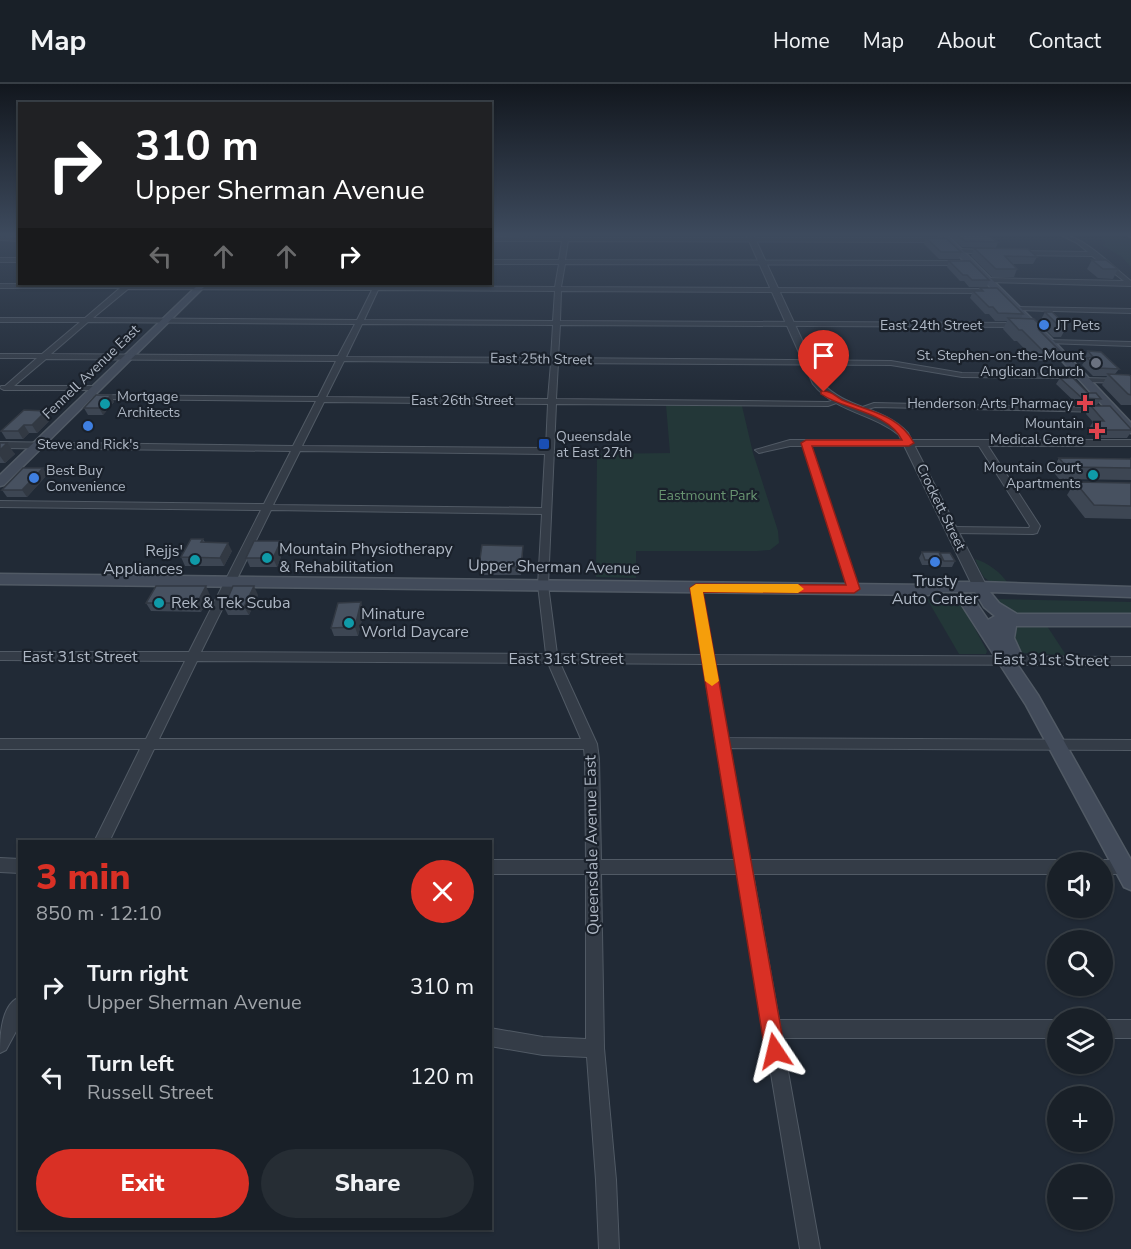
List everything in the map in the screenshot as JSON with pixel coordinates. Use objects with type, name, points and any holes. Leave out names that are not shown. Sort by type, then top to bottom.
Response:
[{"type":"main road","name":"Fennell Avenue East","points":[[0,482],[198,288]]},
{"type":"main road","points":[[995,288],[1050,342],[1131,430]]},
{"type":"main road","name":"Upper Sherman Avenue","points":[[0,579],[981,590],[1046,594],[1058,591],[1131,592]]},
{"type":"main road","points":[[981,590],[993,609],[1013,619]]},
{"type":"main road","points":[[934,591],[966,599],[993,616],[1013,619]]},
{"type":"main road","points":[[966,599],[1005,655]]},
{"type":"main road","points":[[1005,655],[1007,644],[1005,635],[1013,619]]},
{"type":"main road","points":[[1129,871],[1032,700],[991,633],[992,624],[996,621],[1013,619],[1131,620]]},
{"type":"street","points":[[3,388],[123,288]]},
{"type":"street","points":[[101,840],[376,288]]},
{"type":"street","points":[[520,288],[998,291]]},
{"type":"street","name":"Queensdale Avenue East","points":[[558,289],[543,585],[546,622],[558,676],[590,744],[595,1048],[606,1180],[609,1249]]},
{"type":"street","name":"Crockett Street","points":[[773,290],[822,390],[838,401],[892,423],[903,433],[981,590]]},
{"type":"street","points":[[1016,309],[1131,311]]},
{"type":"street","name":"East 24th Street","points":[[0,320],[1033,326]]},
{"type":"street","points":[[1050,342],[1131,344]]},
{"type":"street","name":"East 25th Street","points":[[0,356],[903,363],[962,375],[1131,381]]},
{"type":"street","name":"East 26th Street","points":[[3,388],[91,393],[320,399],[816,404],[838,401]]},
{"type":"street","points":[[861,409],[874,405],[1113,410]]},
{"type":"street","points":[[952,530],[1034,531],[1035,526],[982,442]]},
{"type":"street","points":[[806,443],[854,589]]},
{"type":"street","points":[[759,450],[782,444],[806,443],[1131,443]]},
{"type":"street","points":[[0,445],[550,451]]},
{"type":"street","points":[[0,504],[546,511]]},
{"type":"street","points":[[696,588],[810,1249]]},
{"type":"street","name":"East 31st Street","points":[[0,656],[709,659],[1005,655],[1131,661]]},
{"type":"street","points":[[722,743],[1131,745]]},
{"type":"street","points":[[0,744],[590,744]]},
{"type":"street","points":[[0,866],[18,866]]},
{"type":"street","points":[[492,867],[1047,867]]},
{"type":"street","points":[[1113,869],[1129,871]]},
{"type":"street","points":[[0,1044],[18,1009]]},
{"type":"street","points":[[771,1029],[1047,1029]]},
{"type":"street","points":[[1113,1029],[1131,1029]]},
{"type":"street","points":[[492,1037],[543,1046],[595,1048]]},
{"type":"green space","name":"Eastmount Park","points":[[666,405],[742,406],[753,453],[778,531],[779,543],[770,550],[757,551],[636,551],[636,578],[596,577],[597,454],[670,453]]},
{"type":"green space","points":[[975,559],[993,568],[1007,582],[993,582],[985,578]]},
{"type":"green space","points":[[927,599],[960,601],[987,651],[986,654],[959,654]]},
{"type":"green space","points":[[992,599],[1131,602],[1131,614],[1014,614]]},
{"type":"green space","points":[[1045,623],[1066,655],[1020,653],[1009,633],[1021,625]]},
{"type":"building","points":[[980,288],[997,288],[1023,314],[998,313],[973,291],[983,291]]},
{"type":"building","points":[[1045,312],[1052,312],[1067,326],[1059,326]]},
{"type":"building","points":[[1008,318],[1034,319],[1045,330],[1039,330],[1059,350],[1042,350]]},
{"type":"building","points":[[1088,351],[1101,352],[1119,369],[1098,368],[1087,358],[1093,357]]},
{"type":"building","points":[[1108,374],[1131,376],[1131,395],[1128,394]]},
{"type":"building","points":[[1060,378],[1073,378],[1088,393],[1096,393],[1101,399],[1082,398]]},
{"type":"building","points":[[96,395],[111,395],[99,408],[84,408]]},
{"type":"building","points":[[1091,406],[1110,406],[1131,430],[1103,430],[1094,421],[1104,421]]},
{"type":"building","points":[[24,410],[46,411],[32,425],[24,425],[18,431],[1,431]]},
{"type":"building","points":[[0,443],[7,443],[0,450]]},
{"type":"building","points":[[1059,458],[1131,459],[1131,468],[1067,467]]},
{"type":"building","points":[[23,468],[43,468],[22,490],[2,490]]},
{"type":"building","points":[[1075,482],[1131,483],[1131,506],[1094,505]]},
{"type":"building","points":[[191,539],[203,539],[201,542],[228,543],[220,558],[181,557]]},
{"type":"building","points":[[254,541],[281,541],[273,558],[246,558]]},
{"type":"building","points":[[482,545],[523,546],[521,567],[479,566]]},
{"type":"building","points":[[922,552],[939,552],[942,560],[925,560]]},
{"type":"building","points":[[940,553],[950,553],[955,561],[944,561]]},
{"type":"building","points":[[156,586],[206,586],[197,603],[146,603]]},
{"type":"building","points":[[233,586],[254,586],[244,607],[224,607]]},
{"type":"building","points":[[361,602],[355,627],[331,628],[338,603]]},
{"type":"slow traffic","points":[[712,681],[696,588],[798,589]]},
{"type":"place","name":"JT Pets","points":[[1044,325]]},
{"type":"place","name":"St. Stephen-on-the-Mount Anglican Church","points":[[1096,363]]},
{"type":"place","name":"Henderson Arts Pharmacy","points":[[1085,403]]},
{"type":"place","name":"Mortgage Architects","points":[[105,404]]},
{"type":"place","name":"Steve and Rick's","points":[[88,426]]},
{"type":"place","name":"Mountain Medical Centre","points":[[1097,431]]},
{"type":"place","name":"Queensdale at East 27th","points":[[544,444]]},
{"type":"place","name":"Mountain Court Apartments","points":[[1093,475]]},
{"type":"place","name":"Best Buy Convenience","points":[[34,478]]},
{"type":"place","name":"Mountain Physiotherapy & Rehabilitation","points":[[267,558]]},
{"type":"place","name":"Rejjs' Appliances","points":[[195,560]]},
{"type":"place","name":"Trusty Auto Center","points":[[935,562]]},
{"type":"place","name":"Rek & Tek Scuba","points":[[159,603]]},
{"type":"place","name":"Minature World Daycare","points":[[349,623]]},
{"type":"route","points":[[775,1051],[696,588],[854,589],[806,443],[909,443],[903,433],[881,416],[838,401],[824,392]]}]
